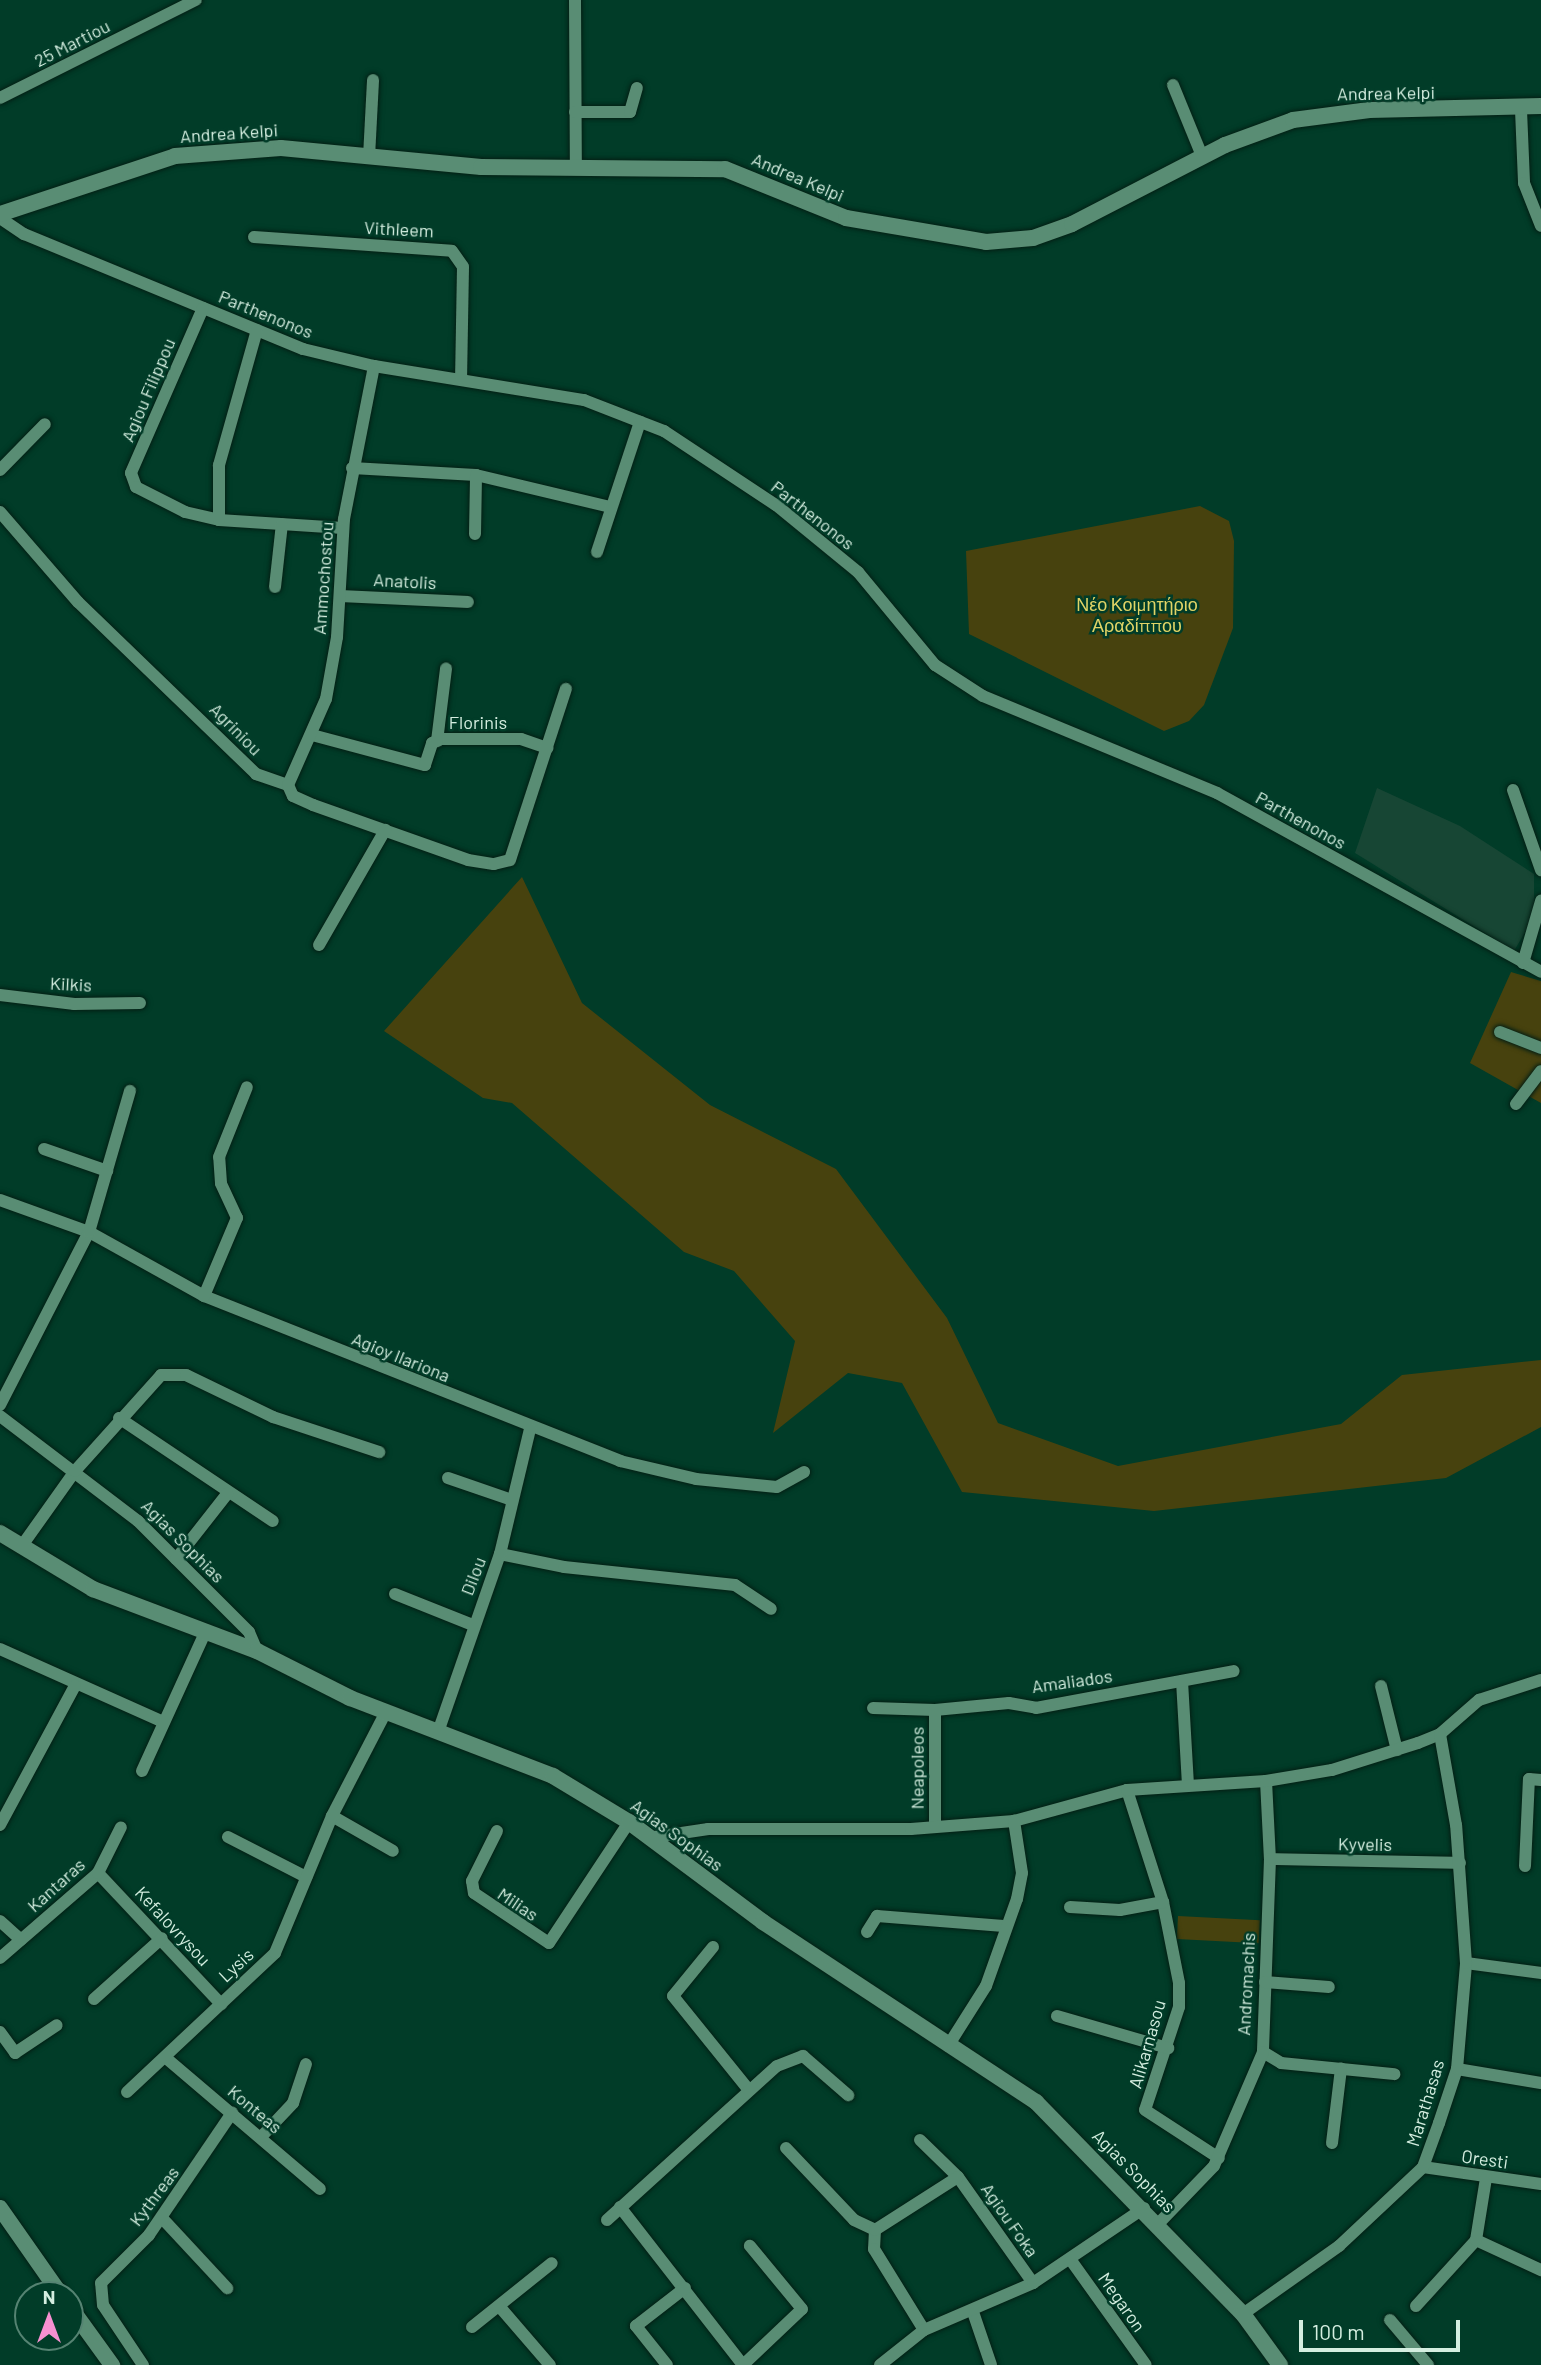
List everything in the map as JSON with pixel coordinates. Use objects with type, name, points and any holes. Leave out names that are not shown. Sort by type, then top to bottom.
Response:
[{"type":"street","name":"25 Martiou","points":[[3,97],[197,0]]},
{"type":"street","points":[[575,0],[576,169]]},
{"type":"street","points":[[369,157],[373,80]]},
{"type":"street","points":[[0,81],[3,97]]},
{"type":"street","points":[[1173,85],[1202,156]]},
{"type":"street","points":[[575,112],[630,112],[637,88]]},
{"type":"street","name":"Andrea Kelpi","points":[[0,216],[175,156],[281,148],[369,157],[576,169],[724,169],[845,218],[986,242],[1033,238],[1072,224],[1202,156],[1265,128],[1329,113],[1521,110],[1541,106]]},
{"type":"street","points":[[1521,110],[1524,183],[1541,226]]},
{"type":"street","name":"Parthenonos","points":[[0,216],[24,234],[303,349],[374,366],[584,400],[664,431],[776,505],[858,572],[935,664],[983,696],[1217,793],[1541,972]]},
{"type":"street","name":"Vithleem","points":[[254,237],[453,251],[463,267],[461,379]]},
{"type":"street","name":"Agiou Filippou","points":[[203,308],[131,473],[136,487],[185,512],[219,520]]},
{"type":"street","points":[[257,330],[219,465],[219,520],[343,528]]},
{"type":"street","name":"Ammochostou","points":[[288,785],[326,699],[341,596],[343,528],[352,468],[374,366]]},
{"type":"street","points":[[597,552],[640,422]]},
{"type":"street","points":[[0,470],[45,424]]},
{"type":"street","points":[[352,468],[476,475],[610,507]]},
{"type":"street","points":[[475,534],[476,475]]},
{"type":"street","name":"Agriniou","points":[[0,512],[78,602],[256,774],[288,785],[293,796],[468,859],[494,864],[509,860],[547,748]]},
{"type":"street","points":[[275,587],[282,524]]},
{"type":"street","name":"Anatolis","points":[[341,596],[468,602]]},
{"type":"street","points":[[437,741],[446,669]]},
{"type":"street","points":[[547,748],[566,689]]},
{"type":"street","name":"Florinis","points":[[312,735],[425,765],[437,741],[520,739],[547,748]]},
{"type":"street","points":[[1513,790],[1541,870]]},
{"type":"street","points":[[319,945],[385,830]]},
{"type":"street","points":[[1523,963],[1541,901]]},
{"type":"street","name":"Kilkis","points":[[0,995],[74,1004],[140,1003]]},
{"type":"street","points":[[1500,1032],[1541,1048]]},
{"type":"street","points":[[1517,1104],[1541,1071]]},
{"type":"street","points":[[204,1296],[237,1218],[221,1183],[219,1157],[247,1087]]},
{"type":"street","points":[[0,1405],[89,1233],[130,1091]]},
{"type":"street","points":[[44,1149],[107,1171]]},
{"type":"street","name":"Agioy Ilariona","points":[[0,1200],[89,1233],[204,1296],[530,1429],[620,1461],[696,1479],[777,1487],[804,1472]]},
{"type":"street","points":[[21,1547],[75,1471],[154,1378],[177,1373],[273,1417],[379,1452]]},
{"type":"street","name":"Agias Sophias","points":[[0,1416],[75,1471],[176,1559],[249,1632],[257,1651],[386,1712],[553,1776],[629,1822],[762,1922],[831,1963],[948,2046],[1036,2102],[1159,2223],[1243,2314],[1280,2365]]},
{"type":"street","points":[[119,1418],[227,1494],[273,1521]]},
{"type":"street","name":"Dilou","points":[[438,1732],[472,1625],[500,1554],[530,1429]]},
{"type":"street","points":[[448,1478],[512,1500]]},
{"type":"street","points":[[176,1559],[227,1494]]},
{"type":"street","points":[[0,1533],[93,1589],[257,1651]]},
{"type":"street","points":[[500,1554],[564,1567],[735,1585],[771,1609]]},
{"type":"street","points":[[396,1594],[472,1625]]},
{"type":"street","points":[[142,1771],[205,1633]]},
{"type":"street","points":[[0,1649],[75,1686],[163,1722]]},
{"type":"street","name":"Amaliados","points":[[873,1708],[935,1710],[1009,1703],[1036,1708],[1234,1671]]},
{"type":"street","points":[[1182,1681],[1188,1786]]},
{"type":"street","points":[[649,1838],[708,1829],[935,1826],[1014,1821],[1127,1790],[1266,1781],[1397,1750],[1440,1734],[1479,1700],[1541,1681]]},
{"type":"street","points":[[0,1825],[75,1686]]},
{"type":"street","points":[[1381,1686],[1397,1750]]},
{"type":"street","name":"Neapoleos","points":[[935,1710],[935,1826]]},
{"type":"street","name":"Lysis","points":[[127,2092],[275,1953],[332,1816],[386,1712]]},
{"type":"street","name":"Marathasas","points":[[1243,2314],[1339,2246],[1423,2167],[1457,2069],[1466,1963],[1460,1863],[1440,1734]]},
{"type":"street","points":[[1525,1866],[1529,1779],[1541,1780]]},
{"type":"street","name":"Andromachis","points":[[1266,1781],[1270,1859],[1263,2052],[1273,2062],[1394,2074]]},
{"type":"street","name":"Alikarnasou","points":[[1127,1790],[1163,1902],[1179,1983],[1168,2048],[1145,2110],[1219,2158]]},
{"type":"street","points":[[332,1816],[393,1851]]},
{"type":"street","points":[[948,2046],[986,1986],[1022,1872],[1014,1821]]},
{"type":"street","name":"Milias","points":[[497,1831],[472,1881],[474,1893],[549,1943],[629,1822]]},
{"type":"street","name":"Kantaras","points":[[0,1958],[98,1873],[121,1827]]},
{"type":"street","points":[[228,1837],[306,1877]]},
{"type":"street","name":"Kyvelis","points":[[1270,1859],[1460,1863]]},
{"type":"street","name":"Kefalovrysou","points":[[98,1873],[162,1938],[220,2004]]},
{"type":"street","points":[[1070,1907],[1120,1910],[1163,1902]]},
{"type":"street","points":[[867,1932],[877,1916],[1004,1926]]},
{"type":"street","points":[[0,1921],[21,1940]]},
{"type":"street","points":[[94,1999],[162,1938]]},
{"type":"street","points":[[713,1947],[673,1996],[748,2089]]},
{"type":"street","points":[[1466,1963],[1541,1973]]},
{"type":"street","points":[[1265,1982],[1329,1987]]},
{"type":"street","points":[[1057,2016],[1168,2048]]},
{"type":"street","points":[[0,2032],[15,2053],[57,2025]]},
{"type":"street","points":[[1159,2223],[1219,2158],[1263,2052]]},
{"type":"street","points":[[607,2220],[748,2089],[777,2066],[803,2056],[848,2095]]},
{"type":"street","name":"Konteas","points":[[166,2058],[320,2189]]},
{"type":"street","points":[[261,2137],[293,2103],[306,2064]]},
{"type":"street","points":[[1332,2143],[1341,2069]]},
{"type":"street","points":[[1457,2069],[1541,2083]]},
{"type":"street","name":"Kythreas","points":[[143,2365],[107,2312],[99,2290],[109,2270],[162,2218],[232,2113]]},
{"type":"street","name":"Agiou Foka","points":[[920,2140],[958,2177],[1033,2283]]},
{"type":"street","points":[[786,2148],[854,2220],[875,2230],[874,2249],[924,2330]]},
{"type":"street","name":"Oresti","points":[[1423,2167],[1541,2184]]},
{"type":"street","name":"Agiou Foka","points":[[875,2230],[958,2177]]},
{"type":"street","points":[[1416,2306],[1476,2240],[1486,2178]]},
{"type":"street","points":[[621,2207],[743,2365],[802,2309],[750,2246]]},
{"type":"street","points":[[0,2208],[51,2281]]},
{"type":"street","points":[[880,2365],[924,2330],[973,2312],[1033,2283],[1144,2208]]},
{"type":"street","points":[[162,2218],[227,2288]]},
{"type":"street","points":[[1476,2240],[1541,2270]]},
{"type":"street","name":"Megaron","points":[[1070,2259],[1146,2365]]},
{"type":"street","points":[[472,2328],[552,2263]]},
{"type":"street","points":[[667,2365],[636,2326],[685,2288]]},
{"type":"street","points":[[499,2306],[550,2365]]},
{"type":"street","points":[[973,2312],[991,2365]]},
{"type":"street","points":[[1390,2320],[1428,2365]]},
{"type":"street","points":[[84,2326],[112,2365]]},
{"type":"shaded area","points":[[1377,788],[1460,826],[1534,874],[1534,917],[1514,951],[1355,853]]},
{"type":"green space","name":"Νέο Κοιμητήριο Αραδίππου","points":[[1200,506],[1229,521],[1234,541],[1233,628],[1204,705],[1189,721],[1164,731],[969,634],[966,551]]},
{"type":"green space","points":[[522,877],[582,1003],[710,1105],[836,1169],[947,1318],[998,1423],[1118,1466],[1341,1424],[1402,1375],[1541,1360],[1541,1427],[1446,1478],[1154,1511],[962,1492],[902,1383],[848,1373],[773,1433],[795,1341],[734,1271],[684,1252],[512,1103],[483,1098],[384,1031]]},
{"type":"green space","points":[[1511,972],[1541,981],[1541,1103],[1470,1063]]},
{"type":"green space","points":[[1178,1916],[1260,1920],[1259,1943],[1177,1939]]}]
